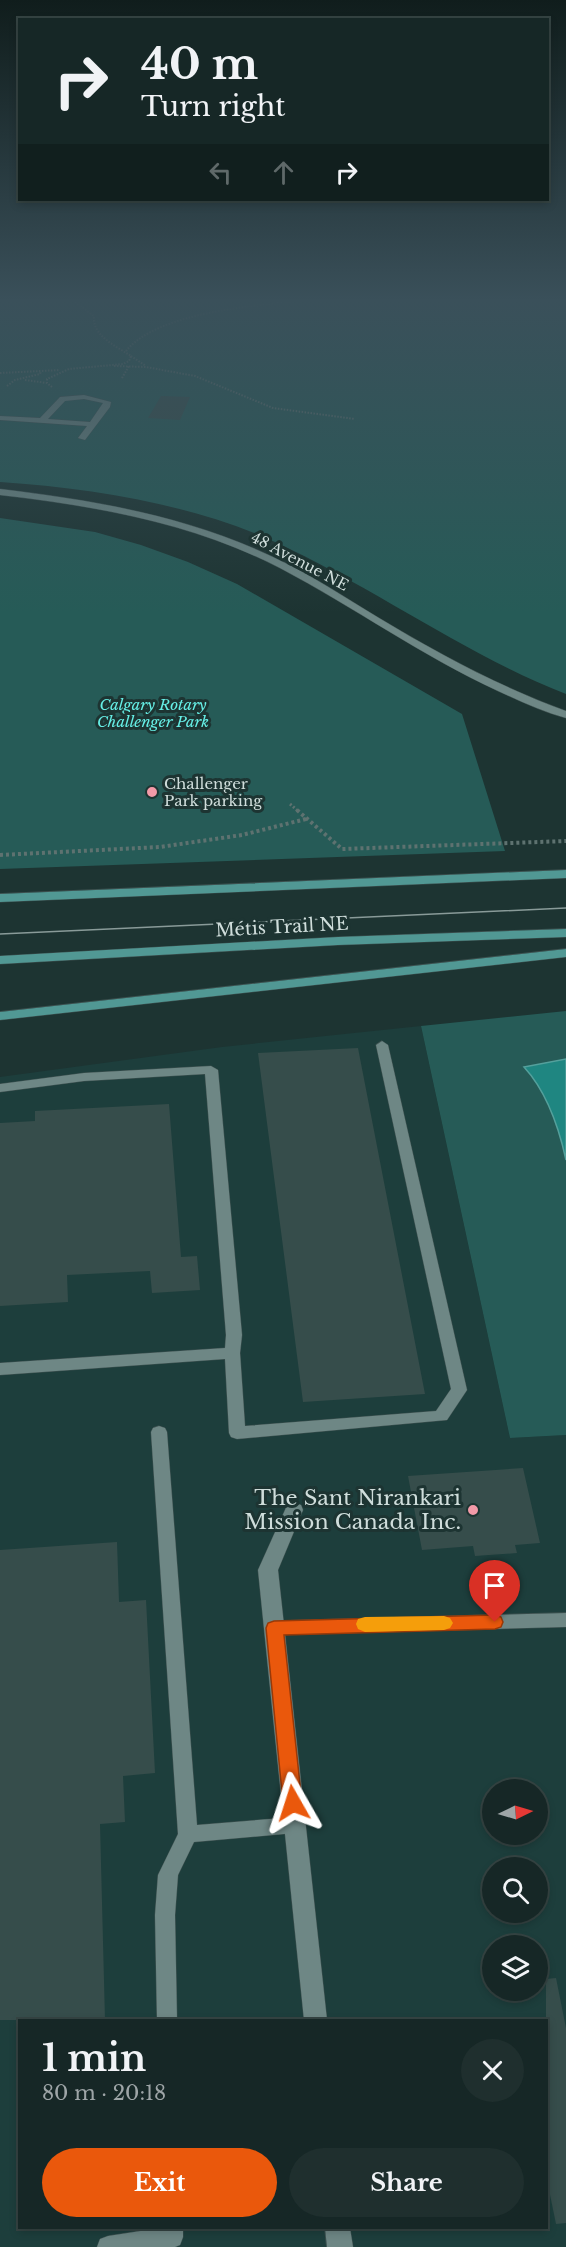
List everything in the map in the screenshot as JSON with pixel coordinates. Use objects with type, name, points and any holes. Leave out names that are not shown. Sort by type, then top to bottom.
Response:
[{"type":"main road","points":[[0,898],[566,874]]},
{"type":"main road","name":"Métis Trail NE","points":[[0,960],[338,941],[566,933]]},
{"type":"main road","points":[[0,1016],[566,953]]},
{"type":"street","name":"48 Avenue NE","points":[[0,492],[132,512],[178,523],[253,551],[319,586],[458,667],[533,704],[566,716]]},
{"type":"street","points":[[294,1510],[268,1570],[316,2019]]},
{"type":"street","points":[[338,2229],[340,2247]]},
{"type":"lane","points":[[42,420],[58,404]]},
{"type":"lane","points":[[82,438],[107,404]]},
{"type":"lane","points":[[0,418],[92,424]]},
{"type":"lane","points":[[0,1088],[84,1077],[211,1070],[234,1335],[232,1353],[237,1433],[441,1416],[459,1390],[382,1045]]},
{"type":"lane","points":[[0,1370],[232,1353]]},
{"type":"lane","points":[[159,1432],[188,1834],[168,1875],[165,1915],[167,2019]]},
{"type":"lane","points":[[274,1628],[566,1620]]},
{"type":"lane","points":[[188,1834],[295,1825]]},
{"type":"lane","points":[[108,2247],[172,2236],[172,2229]]},
{"type":"path","points":[[263,404],[273,408],[355,419]]},
{"type":"path","points":[[290,804],[342,849],[566,841]]},
{"type":"path","points":[[0,855],[160,847],[230,837],[306,819]]},
{"type":"shaded area","points":[[421,1026],[510,1438],[566,1435],[566,2247],[0,2247],[0,1077],[222,1047]]},
{"type":"shaded area","points":[[566,1059],[566,1160],[551,1110],[539,1087],[524,1067]]},
{"type":"green space","points":[[0,404],[566,404],[566,694],[492,660],[312,560],[243,529],[210,517],[140,500],[70,489],[0,482]]},
{"type":"green space","name":"Calgary Rotary Challenger Park","points":[[0,518],[95,532],[188,562],[237,584],[462,714],[505,851],[0,869]]},
{"type":"green space","points":[[566,1011],[566,1435],[510,1438],[421,1026]]},
{"type":"building","points":[[156,404],[187,404],[180,420],[148,418]]},
{"type":"building","points":[[358,1048],[425,1394],[303,1402],[258,1053]]},
{"type":"building","points":[[169,1104],[181,1257],[197,1256],[200,1290],[152,1293],[150,1271],[67,1275],[68,1302],[0,1306],[0,1123],[35,1121],[35,1111]]},
{"type":"building","name":"The Sant Nirankari Mission Canada Inc.","points":[[523,1468],[540,1543],[515,1545],[517,1553],[475,1556],[473,1546],[422,1550],[408,1476]]},
{"type":"building","points":[[117,1542],[119,1602],[146,1600],[155,1773],[123,1776],[125,1822],[100,1824],[105,2019],[0,2020],[0,1550]]},
{"type":"building","points":[[556,1978],[566,2028],[566,2223],[556,2224],[548,2185],[548,2019],[546,2019],[548,1979]]},
{"type":"tram line","points":[[0,934],[566,908]]},
{"type":"slow traffic","points":[[365,1624],[444,1623]]},
{"type":"place","name":"Challenger Park parking","points":[[152,792]]},
{"type":"place","name":"The Sant Nirankari Mission Canada Inc.","points":[[473,1510]]},
{"type":"route","points":[[293,1803],[274,1628],[495,1622]]}]
